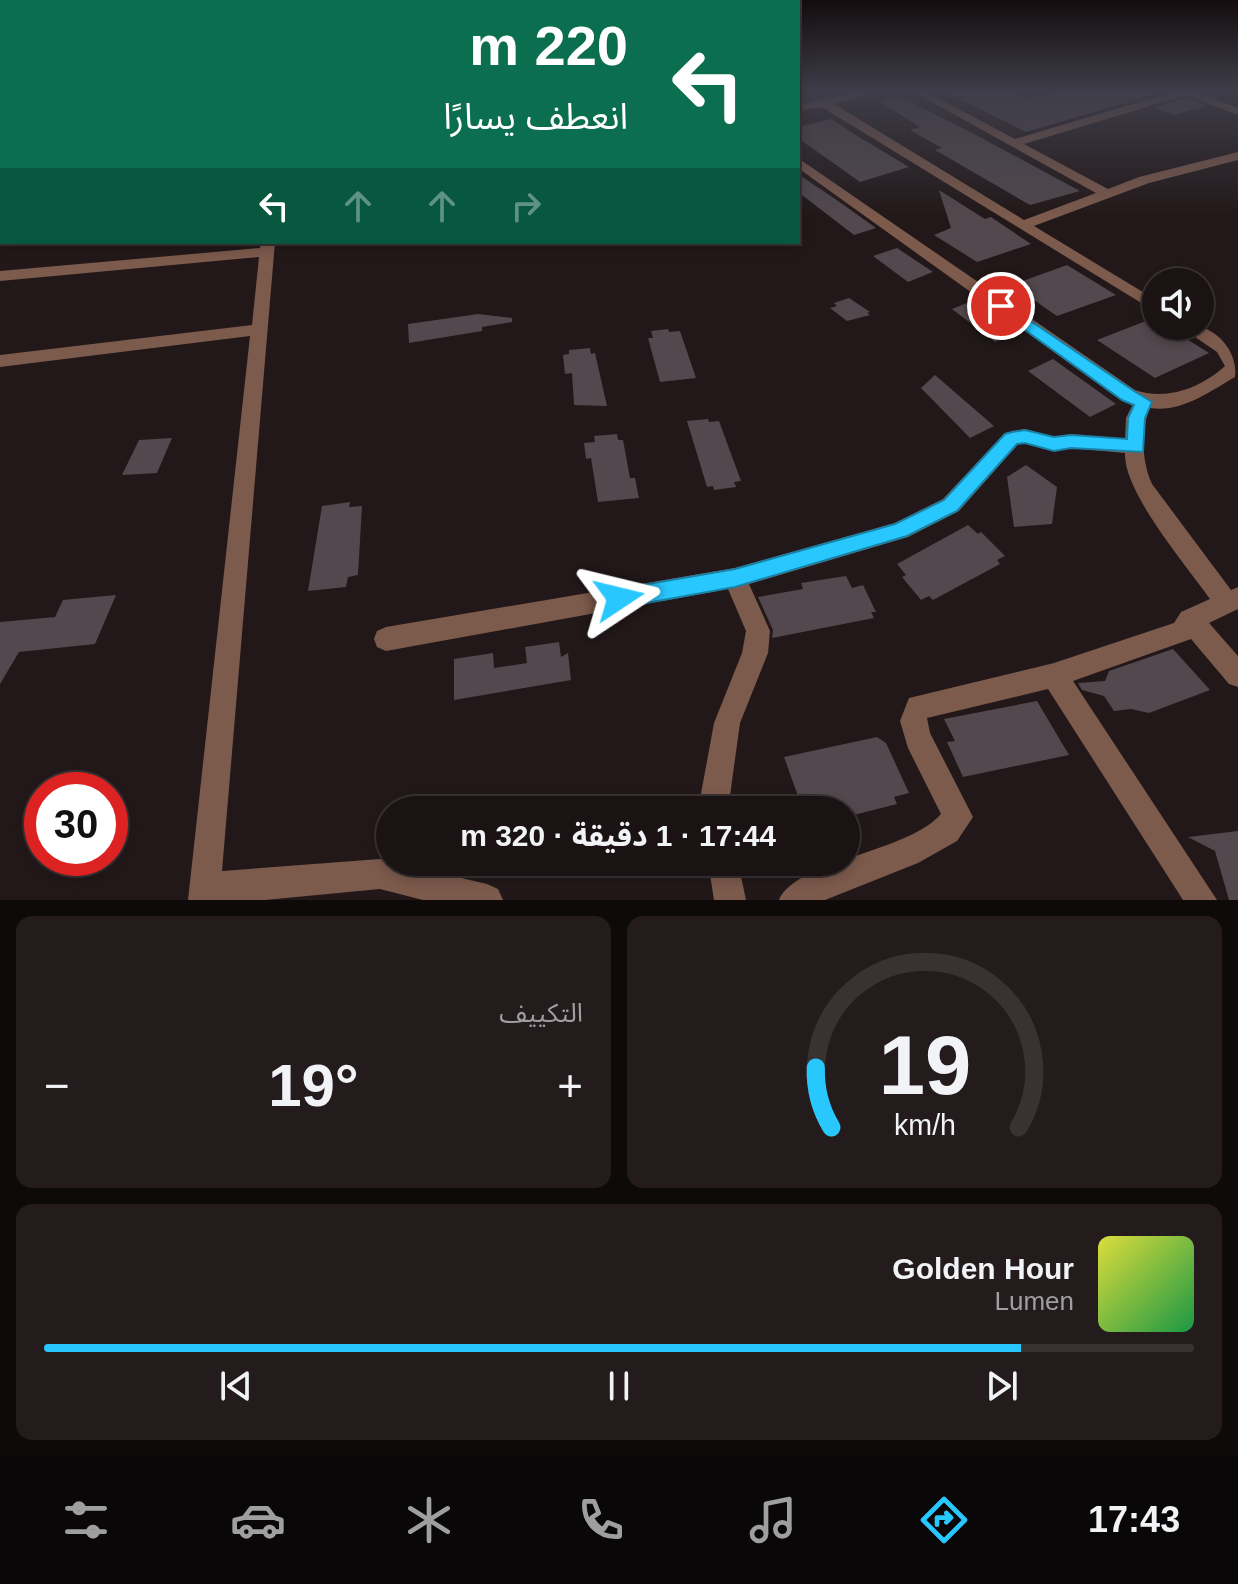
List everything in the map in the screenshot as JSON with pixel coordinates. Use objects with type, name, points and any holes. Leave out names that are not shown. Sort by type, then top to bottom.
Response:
[{"type":"street","points":[[873,133],[1142,298]]},
{"type":"street","points":[[992,133],[1105,193]]},
{"type":"street","points":[[1012,144],[1048,133]]},
{"type":"street","points":[[1024,225],[1105,193],[1238,156]]},
{"type":"street","points":[[800,163],[1128,395],[1143,402],[1175,403],[1229,373],[1234,366],[1223,348],[1210,340]]},
{"type":"street","points":[[0,276],[268,247],[205,893],[380,874],[487,900]]},
{"type":"street","points":[[0,361],[261,329]]},
{"type":"street","points":[[795,900],[814,886],[931,842],[951,830],[958,817],[918,738],[913,721],[918,707],[1054,675],[1182,632],[1190,620],[1233,601],[1144,489],[1134,468],[1136,418],[1143,402]]},
{"type":"street","points":[[386,639],[735,578],[900,531],[951,505],[1012,438],[1025,436],[1054,444],[1071,441],[1136,447]]},
{"type":"street","points":[[715,796],[727,723],[755,653],[758,631],[735,578]]},
{"type":"street","points":[[1190,620],[1238,675]]},
{"type":"street","points":[[1054,675],[1201,900]]},
{"type":"street","points":[[726,876],[730,900]]},
{"type":"building","points":[[800,133],[853,133],[909,167],[860,182],[800,139]]},
{"type":"building","points":[[915,133],[972,133],[1080,191],[1030,205],[935,150],[942,148]]},
{"type":"building","points":[[800,175],[876,228],[854,235],[800,194]]},
{"type":"building","points":[[939,190],[985,219],[991,217],[1031,244],[977,262],[934,235],[951,228]]},
{"type":"building","points":[[897,248],[933,272],[908,282],[873,256]]},
{"type":"building","points":[[1067,265],[1116,295],[1057,316],[1012,285]]},
{"type":"building","points":[[849,298],[870,315],[847,321],[830,308],[837,306],[834,303]]},
{"type":"building","points":[[972,301],[1017,333],[995,342],[952,309]]},
{"type":"building","points":[[478,314],[512,318],[512,322],[482,327],[482,331],[409,343],[408,324]]},
{"type":"building","points":[[1142,322],[1142,340],[1188,340],[1209,353],[1155,378],[1097,340]]},
{"type":"building","points":[[668,329],[669,332],[680,331],[696,378],[660,382],[648,338],[653,338],[651,331]]},
{"type":"building","points":[[590,348],[591,354],[595,353],[607,406],[574,405],[572,373],[565,374],[563,355],[569,354],[569,350]]},
{"type":"building","points":[[1053,359],[1116,404],[1090,417],[1028,371]]},
{"type":"building","points":[[935,375],[994,426],[970,438],[921,388]]},
{"type":"building","points":[[708,419],[709,422],[719,421],[741,481],[734,482],[736,487],[714,490],[713,486],[707,487],[687,421]]},
{"type":"building","points":[[617,434],[618,440],[623,440],[630,478],[635,478],[639,498],[598,502],[591,458],[586,459],[584,443],[595,442],[594,436]]},
{"type":"building","points":[[172,438],[157,473],[122,475],[139,440]]},
{"type":"building","points":[[1026,465],[1057,487],[1052,524],[1014,527],[1007,477]]},
{"type":"building","points":[[350,502],[349,507],[362,506],[358,575],[348,577],[346,587],[308,591],[322,506]]},
{"type":"building","points":[[968,525],[978,534],[981,532],[1005,556],[997,560],[1000,564],[933,600],[929,596],[921,600],[902,577],[906,575],[897,564]]},
{"type":"building","points":[[846,576],[852,588],[863,585],[876,612],[871,612],[874,618],[772,638],[773,630],[758,597],[803,589],[801,583]]},
{"type":"building","points":[[116,595],[95,644],[19,652],[0,684],[0,622],[55,617],[63,600]]},
{"type":"building","points":[[559,642],[561,657],[568,653],[571,680],[454,700],[454,659],[493,653],[494,668],[527,663],[525,647]]},
{"type":"building","points":[[1173,649],[1210,690],[1149,713],[1131,709],[1114,711],[1104,696],[1082,690],[1078,683],[1105,681],[1109,671]]},
{"type":"building","points":[[1037,701],[1069,755],[963,777],[947,742],[955,741],[944,719]]},
{"type":"building","points":[[877,737],[886,743],[909,793],[894,797],[897,804],[860,813],[860,796],[798,796],[784,757]]},
{"type":"building","points":[[1238,831],[1238,900],[1229,900],[1215,851],[1188,837]]},
{"type":"route","points":[[619,598],[735,578],[900,531],[951,505],[1012,438],[1025,436],[1054,444],[1071,441],[1136,447],[1136,418],[1143,402],[1128,395],[1001,306]]}]
